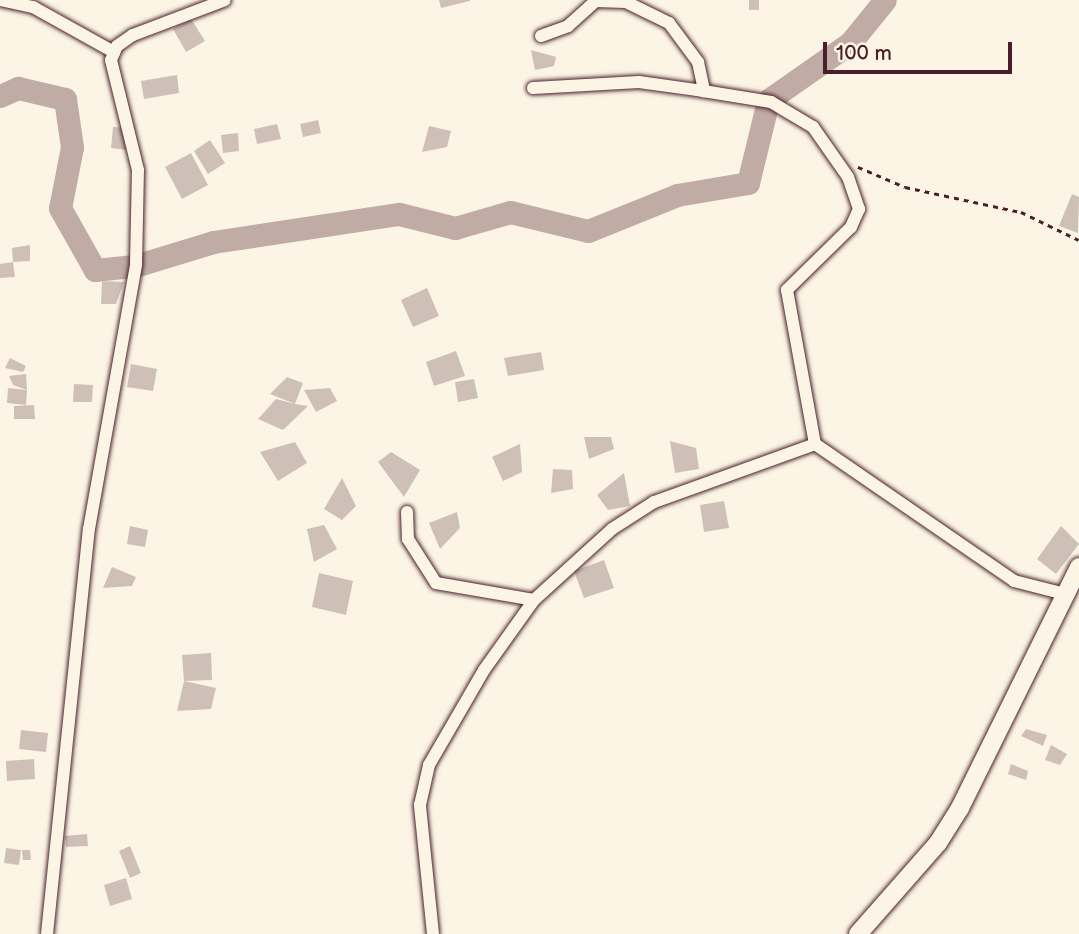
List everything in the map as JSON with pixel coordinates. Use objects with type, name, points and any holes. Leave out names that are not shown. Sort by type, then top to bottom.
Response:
[{"type":"street","points":[[0,0],[33,7],[114,52],[138,170],[135,264],[89,530],[47,934]]},
{"type":"street","points":[[114,52],[133,36],[225,0]]},
{"type":"street","points":[[541,36],[568,26],[596,1],[626,2],[669,23],[698,62],[704,91]]},
{"type":"street","points":[[533,88],[639,82],[704,91],[780,107],[813,127],[835,158],[857,197],[857,219],[787,290],[815,444],[1014,581],[1061,593]]},
{"type":"street","points":[[433,934],[421,823],[423,780],[484,670],[534,600],[612,529],[654,502],[815,444]]},
{"type":"street","points":[[407,512],[408,539],[436,583],[534,600]]},
{"type":"street","points":[[858,934],[938,843],[960,808],[1061,593],[1079,568]]},
{"type":"path","points":[[835,158],[905,187],[1021,212],[1079,240]]},
{"type":"building","points":[[439,0],[470,0],[470,1],[441,8]]},
{"type":"building","points":[[749,0],[759,0],[759,10],[749,10]]},
{"type":"building","points":[[191,19],[205,41],[186,52],[173,29]]},
{"type":"building","points":[[531,50],[556,57],[554,66],[535,70]]},
{"type":"building","points":[[177,75],[179,93],[144,99],[141,81]]},
{"type":"building","points":[[318,120],[321,133],[303,137],[300,124]]},
{"type":"building","points":[[277,124],[281,139],[257,144],[254,129]]},
{"type":"building","points":[[429,126],[451,131],[447,147],[422,152]]},
{"type":"building","points":[[113,127],[129,128],[127,150],[111,148]]},
{"type":"building","points":[[238,133],[239,151],[223,153],[221,135]]},
{"type":"building","points":[[210,140],[225,163],[208,174],[194,151]]},
{"type":"building","points":[[191,153],[208,185],[182,199],[165,167]]},
{"type":"building","points":[[1072,194],[1079,197],[1078,233],[1059,226]]},
{"type":"building","points":[[30,245],[30,261],[13,262],[12,248]]},
{"type":"building","points":[[13,262],[15,277],[0,278],[0,264]]},
{"type":"building","points":[[102,281],[124,282],[116,304],[101,304]]},
{"type":"building","points":[[427,288],[439,316],[413,327],[401,300]]},
{"type":"building","points":[[456,351],[465,376],[434,386],[426,362]]},
{"type":"building","points":[[541,352],[544,370],[508,376],[504,358]]},
{"type":"building","points":[[10,358],[26,366],[23,372],[5,368]]},
{"type":"building","points":[[131,364],[157,369],[153,391],[127,387]]},
{"type":"building","points":[[26,374],[27,390],[13,385],[9,376]]},
{"type":"building","points":[[287,377],[303,383],[295,404],[270,394]]},
{"type":"building","points":[[474,379],[478,398],[458,402],[455,382]]},
{"type":"building","points":[[74,384],[93,385],[92,402],[73,402]]},
{"type":"building","points":[[8,388],[27,390],[26,405],[7,403]]},
{"type":"building","points":[[330,388],[337,401],[316,412],[304,390]]},
{"type":"building","points":[[276,399],[308,406],[283,430],[258,419]]},
{"type":"building","points":[[34,405],[35,419],[14,419],[14,406]]},
{"type":"building","points":[[584,437],[611,437],[614,449],[589,459]]},
{"type":"building","points":[[670,441],[696,448],[699,469],[675,473]]},
{"type":"building","points":[[295,442],[307,463],[278,481],[260,452]]},
{"type":"building","points":[[520,444],[522,472],[503,481],[492,457]]},
{"type":"building","points":[[391,452],[420,470],[404,497],[378,462]]},
{"type":"building","points":[[553,469],[572,470],[573,489],[551,493]]},
{"type":"building","points":[[624,473],[630,506],[608,510],[597,495]]},
{"type":"building","points":[[342,478],[356,506],[342,520],[324,509]]},
{"type":"building","points":[[724,501],[729,528],[704,532],[700,505]]},
{"type":"building","points":[[457,512],[460,528],[440,549],[429,523]]},
{"type":"building","points":[[324,525],[337,549],[314,562],[307,529]]},
{"type":"building","points":[[130,526],[148,530],[145,547],[127,544]]},
{"type":"building","points":[[1061,526],[1079,544],[1056,574],[1037,559]]},
{"type":"building","points":[[604,560],[614,588],[584,598],[574,571]]},
{"type":"building","points":[[112,567],[136,577],[132,586],[103,588]]},
{"type":"building","points":[[319,573],[353,581],[346,615],[312,607]]},
{"type":"building","points":[[211,653],[212,680],[184,681],[182,655]]},
{"type":"building","points":[[184,681],[216,688],[211,709],[177,711]]},
{"type":"building","points":[[1026,729],[1047,735],[1043,746],[1021,736]]},
{"type":"building","points":[[21,730],[48,733],[46,752],[19,749]]},
{"type":"building","points":[[1051,745],[1067,754],[1060,765],[1045,760]]},
{"type":"building","points":[[34,759],[35,779],[7,781],[6,761]]},
{"type":"building","points":[[1011,764],[1028,771],[1026,780],[1008,774]]},
{"type":"building","points":[[87,834],[88,846],[66,847],[65,836]]},
{"type":"building","points":[[130,846],[141,873],[130,878],[119,851]]},
{"type":"building","points":[[6,848],[21,850],[19,865],[4,863]]},
{"type":"building","points":[[22,850],[30,850],[31,860],[23,860]]},
{"type":"building","points":[[126,878],[132,899],[110,906],[104,885]]},
{"type":"waterway","points":[[770,99],[850,43],[885,0]]},
{"type":"waterway","points":[[0,96],[18,88],[65,99],[72,147],[60,208],[95,270],[132,266]]},
{"type":"waterway","points":[[138,265],[213,242],[399,214],[455,228],[510,212],[588,231],[677,195],[748,183],[767,105]]}]
